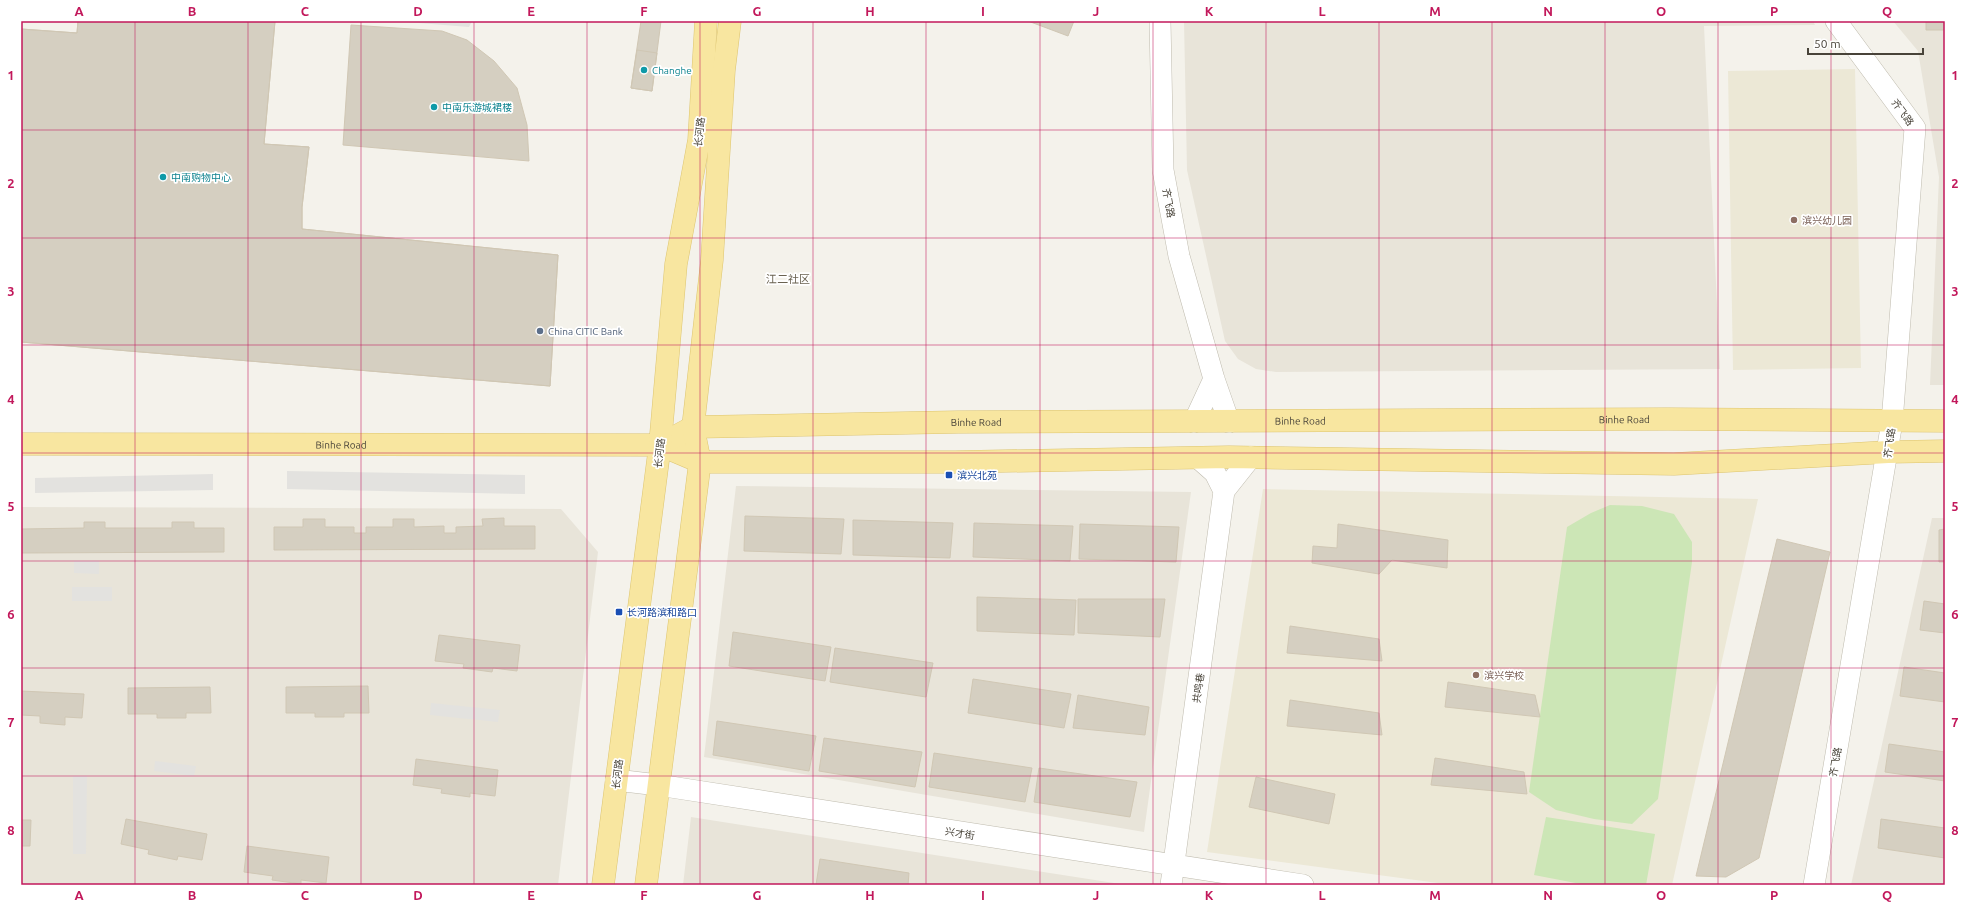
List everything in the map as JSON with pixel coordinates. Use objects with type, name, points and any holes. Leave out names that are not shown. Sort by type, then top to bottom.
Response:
[{"type":"main road","name":"长河路","points":[[603,885],[660,445],[676,264],[699,140],[706,21]]},
{"type":"main road","name":"长河路","points":[[646,885],[700,462],[693,427],[712,260],[724,70],[730,21]]},
{"type":"main road","name":"Binhe Road","points":[[660,445],[693,427],[958,422],[1668,419],[1892,422],[1945,421]]},
{"type":"main road","name":"Binhe Road","points":[[21,444],[660,445],[700,462],[955,462],[1251,458],[1674,464],[1888,452],[1945,451]]},
{"type":"street","name":"齐飞路","points":[[1160,21],[1163,170],[1179,256],[1214,379],[1230,422]]},
{"type":"street","name":"齐飞路","points":[[1814,885],[1888,452],[1892,422],[1915,128],[1836,21]]},
{"type":"street","points":[[1194,422],[1214,379]]},
{"type":"street","points":[[1198,458],[1215,473],[1224,491],[1251,458]]},
{"type":"street","name":"共鸣巷","points":[[1172,876],[1224,491]]},
{"type":"street","name":"兴才街","points":[[616,780],[658,785],[1172,876],[1303,885]]},
{"type":"shaded area","points":[[394,21],[472,21],[469,27]]},
{"type":"shaded area","points":[[1184,21],[1813,21],[1815,25],[1704,26],[1720,369],[1276,372],[1256,369],[1238,359],[1225,341],[1187,170]]},
{"type":"shaded area","points":[[1893,21],[1945,21],[1945,385],[1930,385],[1939,177],[1918,51]]},
{"type":"shaded area","name":"滨兴幼儿园","points":[[1855,69],[1861,368],[1733,370],[1728,71]]},
{"type":"shaded area","points":[[287,471],[525,475],[525,494],[287,489]]},
{"type":"shaded area","points":[[213,474],[213,490],[35,493],[35,478]]},
{"type":"shaded area","name":"滨兴北苑","points":[[736,486],[1191,492],[1144,832],[704,757]]},
{"type":"shaded area","name":"滨兴学校","points":[[1263,489],[1758,499],[1672,885],[1453,885],[1207,852]]},
{"type":"shaded area","points":[[21,507],[561,509],[598,552],[558,885],[21,885]]},
{"type":"shaded area","points":[[1932,518],[1945,518],[1945,885],[1851,885]]},
{"type":"shaded area","points":[[74,561],[99,561],[99,574],[74,573]]},
{"type":"shaded area","points":[[72,587],[112,587],[112,601],[72,601]]},
{"type":"shaded area","points":[[431,703],[500,710],[498,722],[430,715]]},
{"type":"shaded area","points":[[155,761],[196,766],[194,776],[154,771]]},
{"type":"shaded area","points":[[73,776],[87,776],[86,854],[73,854]]},
{"type":"shaded area","points":[[691,817],[1127,885],[683,885]]},
{"type":"green space","points":[[1610,505],[1642,506],[1674,514],[1692,542],[1692,562],[1658,799],[1632,824],[1594,819],[1556,810],[1529,792],[1567,527],[1591,513]]},
{"type":"green space","points":[[1546,817],[1655,834],[1646,885],[1586,885],[1534,875]]},
{"type":"building","name":"中南购物中心","points":[[78,21],[275,21],[264,144],[309,147],[302,207],[302,229],[558,255],[550,386],[21,342],[21,29],[77,33]]},
{"type":"building","name":"中南购物中心","points":[[78,21],[275,21],[264,144],[309,147],[302,207],[302,229],[558,255],[550,386],[21,342],[21,29],[77,33]]},
{"type":"building","name":"Changhe","points":[[641,21],[661,21],[652,91],[631,88]]},
{"type":"building","points":[[1028,21],[1074,21],[1068,36]]},
{"type":"building","points":[[1926,21],[1945,21],[1945,30],[1926,30]]},
{"type":"building","name":"中南乐游城裙楼","points":[[351,25],[442,31],[467,40],[494,61],[517,88],[527,125],[529,161],[343,145]]},
{"type":"building","points":[[637,50],[657,53],[652,91],[631,88]]},
{"type":"building","points":[[745,516],[844,519],[841,554],[744,551]]},
{"type":"building","points":[[504,518],[504,526],[535,526],[535,549],[274,550],[274,527],[303,527],[303,519],[325,519],[325,527],[354,527],[354,533],[366,533],[366,527],[393,527],[393,519],[414,519],[414,527],[444,526],[444,533],[456,533],[456,527],[483,526],[482,519]]},
{"type":"building","points":[[853,520],[953,523],[950,558],[853,555]]},
{"type":"building","points":[[84,522],[105,522],[105,528],[172,528],[172,522],[194,522],[194,528],[224,528],[224,552],[21,553],[21,529],[84,528]]},
{"type":"building","points":[[974,523],[1073,526],[1070,561],[973,557]]},
{"type":"building","points":[[1080,524],[1179,527],[1176,562],[1079,559]]},
{"type":"building","points":[[1338,524],[1448,540],[1447,568],[1392,560],[1379,574],[1312,563],[1313,546],[1337,548]]},
{"type":"building","points":[[1945,529],[1945,562],[1939,562],[1939,530]]},
{"type":"building","points":[[1777,539],[1830,552],[1759,858],[1726,877],[1696,876]]},
{"type":"building","points":[[977,597],[1076,600],[1074,635],[977,631]]},
{"type":"building","points":[[1078,599],[1165,599],[1160,637],[1078,633]]},
{"type":"building","points":[[1924,601],[1945,604],[1945,633],[1920,630]]},
{"type":"building","points":[[1290,626],[1379,639],[1382,661],[1287,653]]},
{"type":"building","points":[[733,632],[831,647],[825,681],[729,666]]},
{"type":"building","points":[[439,635],[520,645],[517,671],[493,668],[492,672],[463,668],[464,664],[435,661]]},
{"type":"building","points":[[835,648],[933,663],[926,697],[830,682]]},
{"type":"building","points":[[1904,667],[1945,673],[1945,702],[1900,696]]},
{"type":"building","points":[[973,679],[1071,694],[1064,728],[968,713]]},
{"type":"building","points":[[1448,682],[1535,695],[1540,717],[1445,707]]},
{"type":"building","points":[[368,686],[369,713],[344,713],[344,717],[315,717],[315,713],[286,713],[286,687]]},
{"type":"building","points":[[210,687],[211,713],[186,713],[186,718],[157,718],[157,714],[128,714],[128,688]]},
{"type":"building","points":[[21,691],[84,694],[82,718],[65,717],[65,725],[40,723],[40,716],[21,715]]},
{"type":"building","points":[[1078,695],[1149,707],[1145,735],[1073,728]]},
{"type":"building","points":[[1290,700],[1379,713],[1382,735],[1287,726]]},
{"type":"building","points":[[717,721],[816,736],[809,771],[713,755]]},
{"type":"building","points":[[824,738],[922,752],[915,787],[819,771]]},
{"type":"building","points":[[1889,744],[1945,752],[1945,781],[1885,772]]},
{"type":"building","points":[[934,753],[1032,768],[1025,802],[929,787]]},
{"type":"building","points":[[1435,758],[1524,772],[1527,794],[1431,785]]},
{"type":"building","points":[[416,759],[498,770],[495,796],[470,793],[470,797],[441,793],[442,789],[413,785]]},
{"type":"building","points":[[1039,768],[1137,782],[1130,817],[1034,802]]},
{"type":"building","points":[[1256,777],[1335,794],[1329,824],[1249,807]]},
{"type":"building","points":[[126,819],[207,834],[202,860],[178,856],[177,860],[148,854],[149,850],[121,844]]},
{"type":"building","points":[[1881,819],[1945,828],[1945,858],[1878,848]]},
{"type":"building","points":[[21,820],[31,820],[30,846],[21,846]]},
{"type":"building","points":[[247,846],[329,857],[326,883],[301,880],[301,884],[272,880],[273,876],[244,872]]},
{"type":"building","points":[[820,859],[909,873],[908,885],[816,885]]},
{"type":"place","name":"Changhe","points":[[644,70]]},
{"type":"place","name":"中南乐游城裙楼","points":[[434,107]]},
{"type":"place","name":"中南购物中心","points":[[163,177]]},
{"type":"place","name":"滨兴幼儿园","points":[[1794,220]]},
{"type":"place","name":"China CITIC Bank","points":[[540,331]]},
{"type":"place","name":"滨兴北苑","points":[[949,475]]},
{"type":"place","name":"长河路滨和路口","points":[[619,612]]},
{"type":"place","name":"滨兴学校","points":[[1476,675]]},
{"type":"district","name":"江二社区","points":[[788,279]]}]
